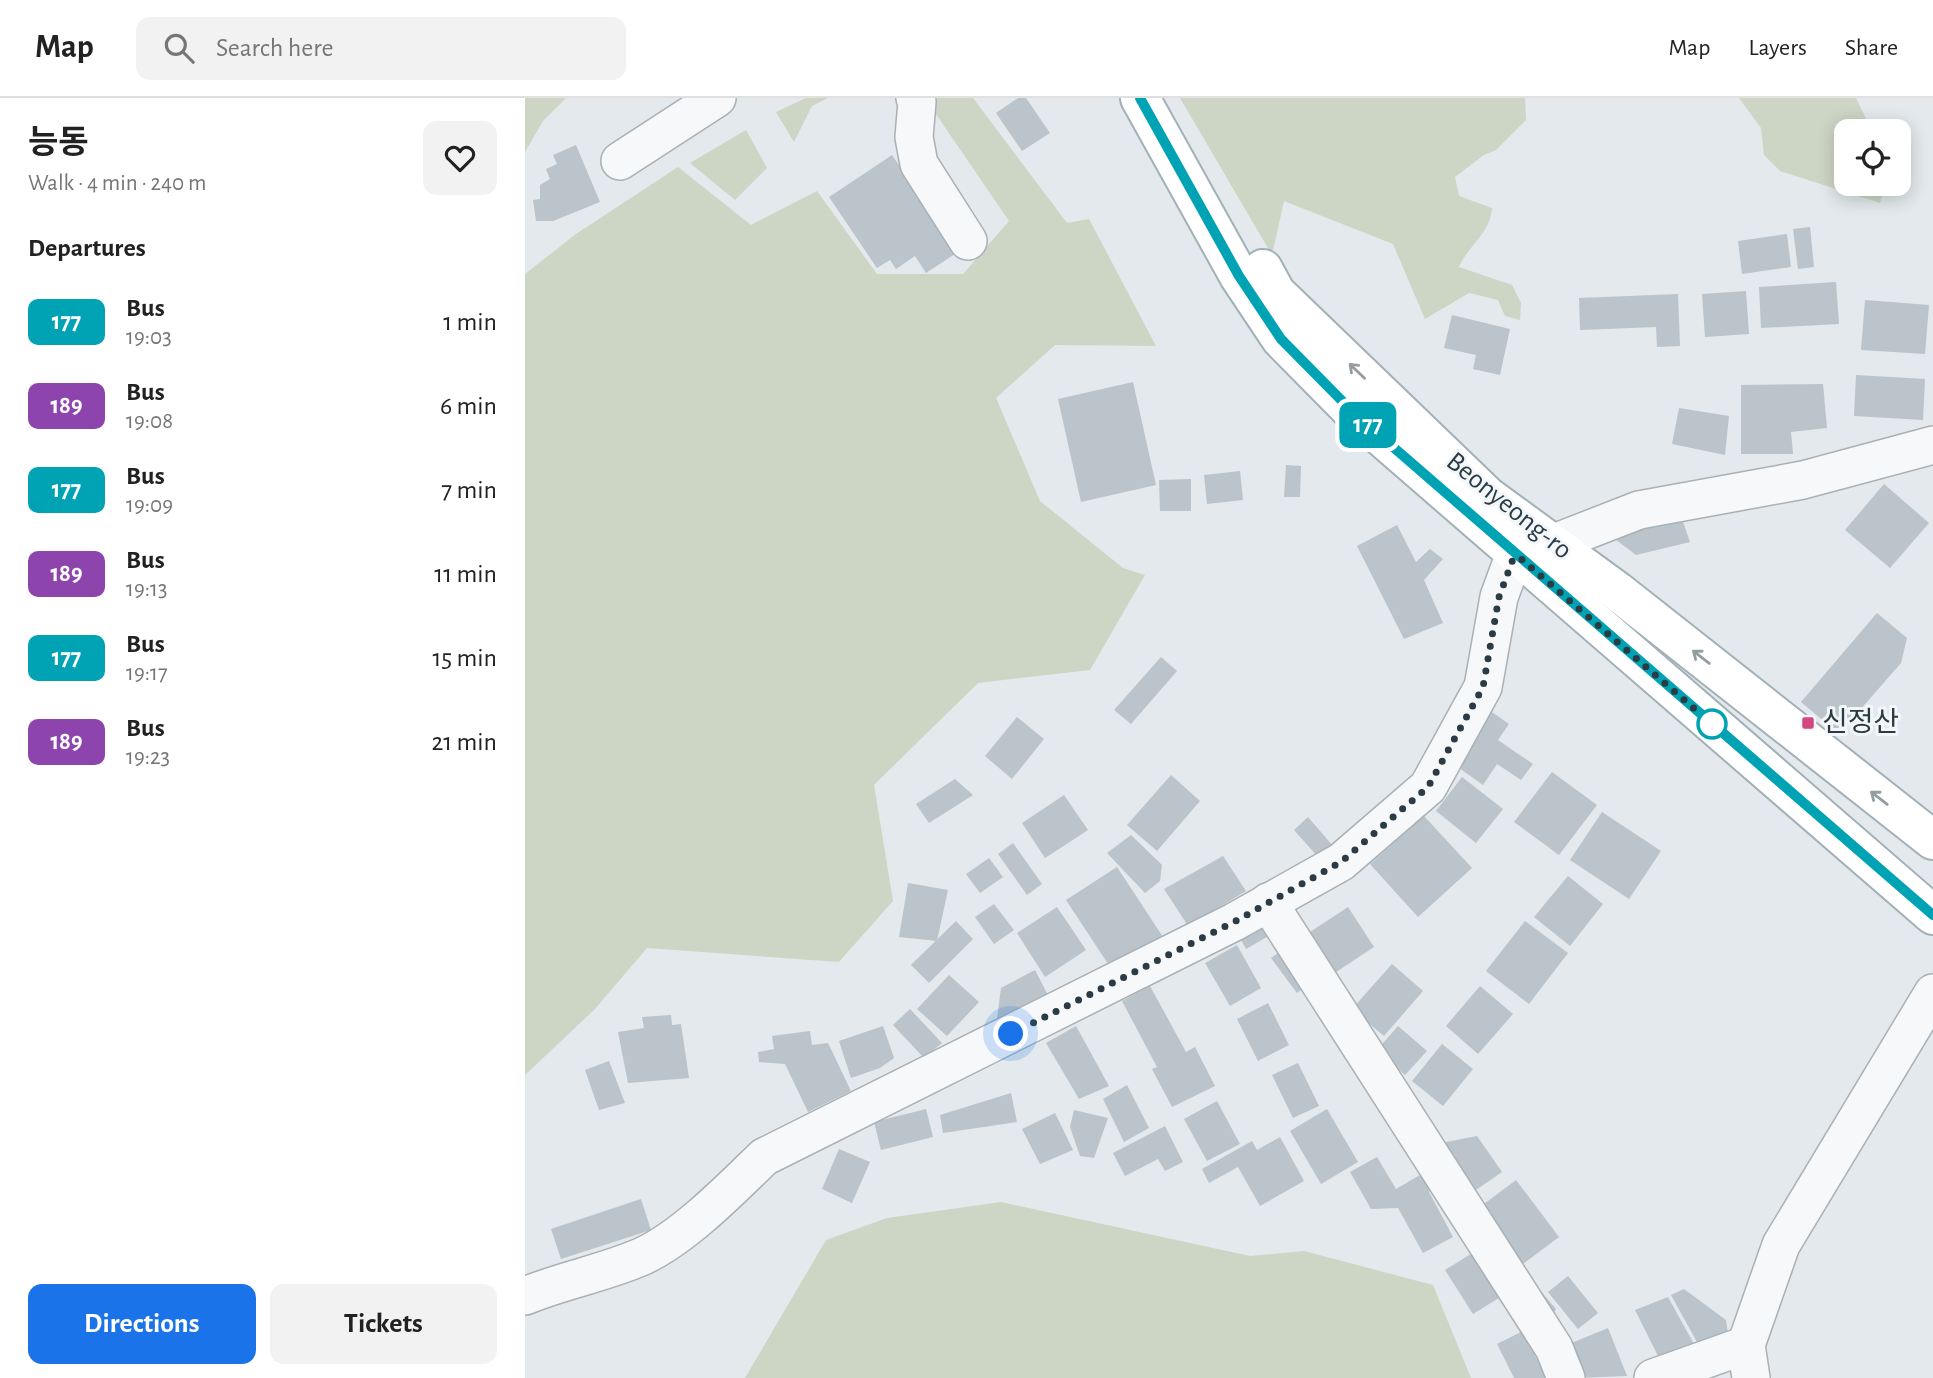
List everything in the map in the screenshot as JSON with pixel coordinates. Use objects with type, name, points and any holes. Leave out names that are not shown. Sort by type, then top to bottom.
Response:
[{"type":"main road","name":"Beonyeong-ro","points":[[1140,98],[1239,276],[1281,339],[1355,414],[1535,550],[1933,915]]},
{"type":"main road","name":"Beonyeong-ro","points":[[1166,98],[1276,293],[1487,496],[1535,550],[1617,590],[1933,840]]},
{"type":"street","points":[[620,161],[717,98]]},
{"type":"street","points":[[915,98],[914,137],[919,164],[968,241]]},
{"type":"street","points":[[525,1296],[643,1256],[708,1211],[764,1157],[1268,902],[1341,862],[1428,787],[1483,687],[1499,597],[1513,559],[1639,510],[1803,480],[1933,445]]},
{"type":"street","points":[[1268,902],[1554,1348],[1566,1378]]},
{"type":"street","points":[[1653,1378],[1749,1361],[1781,1245],[1933,993]]},
{"type":"green space","points":[[525,98],[566,98],[543,121],[525,152]]},
{"type":"green space","points":[[806,98],[828,98],[812,106],[794,142],[776,112]]},
{"type":"green space","points":[[925,98],[973,98],[1067,223],[1089,219],[1156,346],[1055,345],[996,398],[1040,501],[1123,568],[1145,575],[1090,670],[978,683],[874,785],[893,901],[839,962],[647,948],[594,1010],[525,1075],[525,274],[576,234],[678,167],[751,225],[817,191],[877,274],[963,274],[1009,221]]},
{"type":"green space","points":[[1180,98],[1525,98],[1526,120],[1496,150],[1484,155],[1455,177],[1459,196],[1492,208],[1488,224],[1459,267],[1512,285],[1521,303],[1520,320],[1505,316],[1498,300],[1469,293],[1425,319],[1393,244],[1284,201],[1272,255]]},
{"type":"green space","points":[[1739,98],[1856,98],[1866,119],[1834,119],[1834,188],[1780,171],[1764,155],[1761,128]]},
{"type":"green space","points":[[746,130],[767,168],[735,200],[690,163]]},
{"type":"green space","points":[[1858,196],[1882,196],[1880,203]]},
{"type":"green space","points":[[1001,1202],[1250,1256],[1304,1251],[1433,1285],[1471,1378],[745,1378],[826,1240],[887,1218]]},
{"type":"building","points":[[1018,98],[1026,98],[1050,133],[1022,151],[996,113]]},
{"type":"building","points":[[576,145],[600,202],[553,221],[536,221],[533,200],[540,199],[540,185],[550,179],[546,169],[557,164],[553,155]]},
{"type":"building","points":[[892,155],[958,252],[926,273],[915,256],[896,269],[890,260],[877,268],[829,197]]},
{"type":"building","points":[[1810,227],[1814,267],[1798,269],[1793,229]]},
{"type":"building","points":[[1787,234],[1791,267],[1742,274],[1738,241]]},
{"type":"building","points":[[1836,282],[1839,324],[1761,328],[1759,287]]},
{"type":"building","points":[[1746,291],[1749,334],[1705,337],[1702,294]]},
{"type":"building","points":[[1678,294],[1680,346],[1657,347],[1656,327],[1580,330],[1579,298]]},
{"type":"building","points":[[1865,300],[1929,305],[1925,354],[1861,350]]},
{"type":"building","points":[[1452,315],[1510,329],[1500,375],[1473,369],[1476,355],[1444,348]]},
{"type":"building","points":[[1856,375],[1925,379],[1923,420],[1854,416]]},
{"type":"building","points":[[1133,382],[1156,485],[1081,502],[1058,399]]},
{"type":"building","points":[[1823,384],[1827,428],[1791,432],[1793,454],[1741,454],[1741,385]]},
{"type":"building","points":[[1679,408],[1729,416],[1725,455],[1672,444]]},
{"type":"building","points":[[1286,465],[1301,466],[1300,497],[1284,497]]},
{"type":"building","points":[[1240,471],[1243,500],[1207,504],[1204,475]]},
{"type":"building","points":[[1191,479],[1191,511],[1160,511],[1159,480]]},
{"type":"building","points":[[1884,484],[1929,523],[1890,568],[1845,530]]},
{"type":"building","points":[[1679,510],[1690,542],[1636,555],[1615,539],[1609,526]]},
{"type":"building","points":[[1397,525],[1416,562],[1430,549],[1443,559],[1424,580],[1443,623],[1404,639],[1357,546]]},
{"type":"building","points":[[1877,613],[1907,638],[1901,663],[1839,734],[1801,702]]},
{"type":"building","points":[[1161,657],[1177,671],[1131,724],[1114,710]]},
{"type":"building","points":[[1489,710],[1509,724],[1498,740],[1533,764],[1521,780],[1497,764],[1483,785],[1452,763]]},
{"type":"building","points":[[1017,717],[1044,739],[1012,779],[985,756]]},
{"type":"building","points":[[1552,772],[1597,805],[1559,855],[1514,822]]},
{"type":"building","points":[[1171,775],[1200,801],[1157,851],[1127,825]]},
{"type":"building","points":[[1462,777],[1503,809],[1476,843],[1436,811]]},
{"type":"building","points":[[955,779],[973,795],[929,823],[916,804]]},
{"type":"building","points":[[1064,795],[1088,830],[1045,858],[1022,823]]},
{"type":"building","points":[[1602,812],[1661,851],[1629,899],[1570,860]]},
{"type":"building","points":[[1424,816],[1472,868],[1418,917],[1370,864]]},
{"type":"building","points":[[1308,817],[1333,846],[1319,858],[1294,830]]},
{"type":"building","points":[[1131,835],[1162,865],[1160,881],[1145,893],[1107,853]]},
{"type":"building","points":[[1013,843],[1042,884],[1027,895],[998,854]]},
{"type":"building","points":[[1223,856],[1246,891],[1188,926],[1164,889]]},
{"type":"building","points":[[989,858],[1003,877],[980,893],[966,874]]},
{"type":"building","points":[[1117,867],[1165,940],[1114,973],[1066,900]]},
{"type":"building","points":[[1568,876],[1603,904],[1570,946],[1534,917]]},
{"type":"building","points":[[908,883],[948,890],[937,941],[899,937]]},
{"type":"building","points":[[994,904],[1014,930],[994,944],[975,917]]},
{"type":"building","points":[[1057,907],[1086,950],[1045,977],[1017,933]]},
{"type":"building","points":[[1348,907],[1374,947],[1330,976],[1304,936]]},
{"type":"building","points":[[956,921],[973,939],[929,983],[911,965]]},
{"type":"building","points":[[1525,921],[1568,953],[1529,1004],[1486,971]]},
{"type":"building","points":[[1259,922],[1267,937],[1246,949],[1238,934]]},
{"type":"building","points":[[1237,945],[1261,988],[1230,1006],[1205,963]]},
{"type":"building","points":[[1286,947],[1311,983],[1297,993],[1271,958]]},
{"type":"building","points":[[1392,964],[1423,991],[1384,1036],[1352,1009]]},
{"type":"building","points":[[1035,970],[1053,1005],[995,1034],[1001,988]]},
{"type":"building","points":[[949,975],[979,1002],[947,1036],[917,1009]]},
{"type":"building","points":[[1150,986],[1186,1052],[1195,1047],[1215,1086],[1172,1107],[1152,1069],[1157,1067],[1122,1001]]},
{"type":"building","points":[[1480,986],[1513,1014],[1478,1054],[1446,1026]]},
{"type":"building","points":[[1268,1003],[1289,1045],[1258,1061],[1237,1019]]},
{"type":"building","points":[[910,1009],[942,1043],[924,1058],[893,1025]]},
{"type":"building","points":[[671,1015],[672,1025],[681,1024],[689,1078],[628,1083],[618,1032],[644,1028],[642,1017]]},
{"type":"building","points":[[883,1026],[894,1058],[880,1068],[851,1078],[839,1041]]},
{"type":"building","points":[[1076,1026],[1109,1086],[1079,1099],[1046,1043]]},
{"type":"building","points":[[1398,1026],[1427,1051],[1405,1075],[1377,1050]]},
{"type":"building","points":[[810,1031],[812,1045],[828,1043],[851,1091],[808,1112],[785,1064],[759,1062],[758,1052],[774,1049],[772,1036]]},
{"type":"building","points":[[1442,1044],[1473,1069],[1443,1106],[1412,1081]]},
{"type":"building","points":[[609,1061],[625,1103],[599,1110],[585,1070]]},
{"type":"building","points":[[1298,1063],[1319,1106],[1293,1118],[1272,1075]]},
{"type":"building","points":[[1127,1085],[1149,1128],[1124,1142],[1103,1099]]},
{"type":"building","points":[[1011,1093],[1017,1122],[943,1133],[940,1115]]},
{"type":"building","points":[[1217,1101],[1240,1144],[1207,1161],[1184,1119]]},
{"type":"building","points":[[926,1109],[933,1137],[881,1150],[874,1122]]},
{"type":"building","points":[[1327,1109],[1358,1162],[1321,1184],[1290,1131]]},
{"type":"building","points":[[1074,1110],[1108,1118],[1094,1158],[1080,1156],[1070,1127]]},
{"type":"building","points":[[1055,1113],[1073,1150],[1040,1164],[1022,1129]]},
{"type":"building","points":[[1165,1126],[1183,1162],[1165,1171],[1158,1159],[1125,1176],[1113,1153]]},
{"type":"building","points":[[1477,1136],[1502,1172],[1470,1194],[1436,1144]]},
{"type":"building","points":[[1280,1137],[1304,1181],[1260,1206],[1238,1167],[1209,1183],[1202,1169],[1252,1141],[1257,1150]]},
{"type":"building","points":[[839,1149],[870,1162],[852,1203],[822,1189]]},
{"type":"building","points":[[1377,1157],[1396,1189],[1427,1171],[1433,1180],[1429,1192],[1453,1237],[1423,1253],[1398,1208],[1371,1209],[1350,1172]]},
{"type":"building","points":[[1516,1180],[1559,1237],[1515,1270],[1472,1213]]},
{"type":"building","points":[[641,1199],[651,1230],[561,1259],[551,1229]]},
{"type":"building","points":[[1482,1247],[1510,1291],[1473,1314],[1445,1270]]},
{"type":"building","points":[[1568,1276],[1598,1313],[1578,1329],[1548,1292]]},
{"type":"building","points":[[1538,1288],[1556,1309],[1547,1323],[1526,1298]]},
{"type":"building","points":[[1684,1289],[1726,1320],[1729,1342],[1703,1353],[1671,1295]]},
{"type":"building","points":[[1668,1297],[1699,1353],[1665,1370],[1635,1310]]},
{"type":"building","points":[[1608,1328],[1627,1376],[1575,1378],[1562,1347]]},
{"type":"building","points":[[1523,1331],[1546,1378],[1514,1378],[1497,1344]]},
{"type":"bus line","name":"177","points":[[1140,98],[1239,276],[1281,339],[1355,414],[1933,915]]},
{"type":"place","name":"신정산","points":[[1808,723]]},
{"type":"route","points":[[1011,1034],[1234,922],[1341,862],[1428,787],[1483,687],[1499,597],[1513,559],[1519,557],[1712,724]]}]
